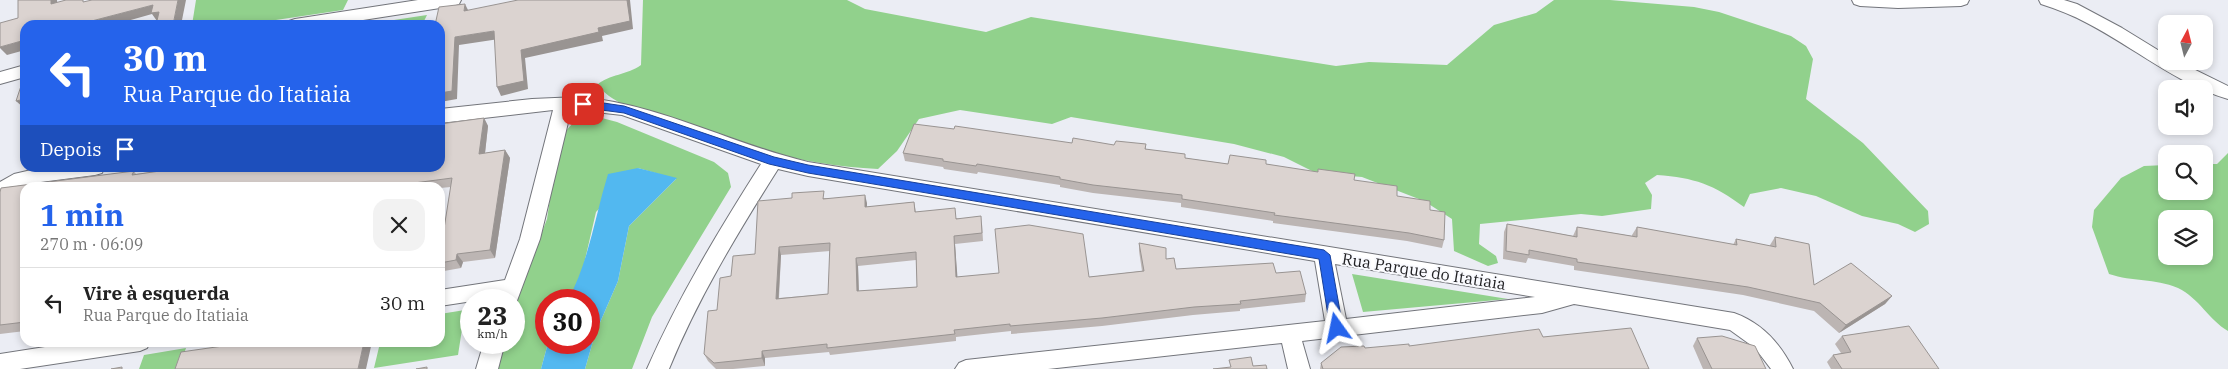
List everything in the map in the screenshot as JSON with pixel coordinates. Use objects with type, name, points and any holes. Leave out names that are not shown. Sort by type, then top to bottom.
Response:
[{"type":"street","points":[[316,20],[376,6],[453,0]]},
{"type":"street","points":[[1860,0],[1893,4],[1961,0]]},
{"type":"street","points":[[2047,0],[2086,16],[2213,88],[2228,92]]},
{"type":"street","points":[[0,78],[20,72]]},
{"type":"street","points":[[511,289],[530,239],[564,104]]},
{"type":"street","name":"Rua Parque do Itatiaia","points":[[445,116],[564,104],[608,106],[773,161],[828,172],[1734,322],[1758,336],[1777,356],[1782,369]]},
{"type":"street","points":[[658,369],[677,324],[719,246],[773,161]]},
{"type":"street","points":[[1,190],[13,182],[68,172]]},
{"type":"street","points":[[1324,255],[1337,328]]},
{"type":"street","points":[[966,369],[1290,335],[1503,310],[1542,305],[1576,296]]},
{"type":"street","points":[[445,298],[460,297]]},
{"type":"street","points":[[1290,335],[1299,369]]},
{"type":"street","points":[[0,364],[108,347]]},
{"type":"street","points":[[487,369],[491,354]]},
{"type":"green space","points":[[196,0],[348,0],[343,10],[276,20],[193,20]]},
{"type":"green space","points":[[643,0],[847,0],[865,9],[986,32],[1031,17],[1336,66],[1369,62],[1447,65],[1494,25],[1536,13],[1554,0],[1610,0],[1694,7],[1719,12],[1791,36],[1806,46],[1813,59],[1806,99],[1863,143],[1928,211],[1929,224],[1915,232],[1898,224],[1862,216],[1816,196],[1781,188],[1750,194],[1744,207],[1723,193],[1693,180],[1657,175],[1645,183],[1652,195],[1651,209],[1602,216],[1581,214],[1480,224],[1479,244],[1496,256],[1498,263],[1488,266],[1454,251],[1452,219],[1424,201],[1362,177],[1316,173],[1284,157],[1234,144],[1071,117],[1052,124],[960,110],[919,119],[897,151],[878,169],[825,164],[774,154],[699,132],[633,109],[604,92],[597,85],[602,81],[641,65]]},
{"type":"green space","points":[[427,15],[424,20],[394,20]]},
{"type":"green space","points":[[598,117],[617,122],[714,162],[728,173],[731,187],[652,317],[632,369],[585,369],[589,354],[600,354],[600,322],[618,281],[629,226],[676,179],[638,168],[596,212],[581,277],[574,289],[535,289],[535,354],[545,354],[541,369],[495,369],[500,354],[525,354],[525,289],[520,289],[547,219],[559,138],[574,122]]},
{"type":"green space","points":[[2228,153],[2228,331],[2215,321],[2192,297],[2178,288],[2109,274],[2092,227],[2094,210],[2121,178],[2144,166],[2158,165],[2158,200],[2213,200],[2213,164],[2217,164]]},
{"type":"green space","points":[[1352,274],[1508,299],[1363,312]]},
{"type":"green space","points":[[460,311],[458,355],[374,368],[379,347],[445,347],[445,313]]},
{"type":"green space","points":[[186,348],[179,369],[139,369],[144,355]]},
{"type":"water","points":[[638,168],[677,178],[629,226],[618,281],[600,322],[600,289],[573,289],[586,254],[608,174]]},
{"type":"water","points":[[545,354],[589,354],[585,369],[541,369]]},
{"type":"building","points":[[18,0],[51,0],[51,4],[66,0],[83,0],[83,2],[92,0],[178,0],[174,20],[157,20],[159,12],[151,13],[153,5],[96,20],[20,20],[20,41],[0,47],[0,23],[18,18]]},
{"type":"building","points":[[518,0],[627,0],[630,21],[598,28],[599,32],[521,50],[524,81],[497,87],[494,31],[455,37],[452,91],[445,92],[445,20],[436,20],[439,7],[465,4],[464,11]]},
{"type":"building","points":[[20,89],[20,100],[16,101]]},
{"type":"building","points":[[484,118],[479,154],[505,150],[490,250],[457,254],[456,260],[445,262],[445,222],[452,178],[422,182],[48,182],[126,172],[134,172],[132,175],[153,172],[445,172],[445,123]]},
{"type":"building","points":[[914,124],[954,129],[955,126],[1072,143],[1073,138],[1114,145],[1116,141],[1146,144],[1145,149],[1185,154],[1185,158],[1228,164],[1230,155],[1266,160],[1266,164],[1318,172],[1318,169],[1355,174],[1354,180],[1397,186],[1397,196],[1430,201],[1430,210],[1445,212],[1444,240],[1409,233],[1274,215],[1275,213],[1182,199],[1182,195],[1093,185],[1060,179],[1060,177],[977,164],[976,166],[943,161],[943,159],[903,153]]},
{"type":"building","points":[[20,186],[20,323],[0,325],[0,192],[1,188]]},
{"type":"building","points":[[824,191],[823,199],[865,195],[865,207],[914,202],[915,212],[955,208],[956,219],[981,216],[982,233],[954,236],[956,277],[999,273],[995,229],[1029,225],[1083,234],[1089,277],[1144,271],[1139,243],[1166,248],[1166,259],[1174,258],[1176,269],[1273,263],[1276,273],[1300,271],[1306,294],[1240,301],[1241,304],[954,330],[955,334],[827,348],[827,344],[762,351],[762,358],[714,363],[704,354],[708,311],[717,310],[720,278],[731,276],[733,256],[755,254],[758,201],[792,198],[792,193]],"holes":[[[830,243],[828,294],[776,299],[779,247]],[[916,252],[917,287],[857,291],[856,258]]]},
{"type":"building","points":[[1507,224],[1577,237],[1577,227],[1637,237],[1637,227],[1737,245],[1736,239],[1776,247],[1775,237],[1809,244],[1814,285],[1851,263],[1892,296],[1846,325],[1820,303],[1748,287],[1577,262],[1577,259],[1529,250],[1529,255],[1506,251]]},
{"type":"building","points":[[1909,326],[1939,369],[1842,369],[1833,355],[1851,352],[1842,336]]},
{"type":"building","points":[[1631,328],[1649,369],[1323,369],[1321,363],[1341,347],[1364,346],[1365,348],[1409,344],[1409,346],[1539,329],[1543,337]]},
{"type":"building","points":[[1722,336],[1755,346],[1766,369],[1712,369],[1697,338]]},
{"type":"building","points":[[216,347],[363,347],[358,369],[175,369],[181,352]]},
{"type":"building","points":[[1251,357],[1253,366],[1266,365],[1267,369],[1213,369],[1231,367],[1229,360]]},
{"type":"route","points":[[583,104],[608,106],[624,110],[773,161],[808,169],[1324,255],[1337,328]]}]
